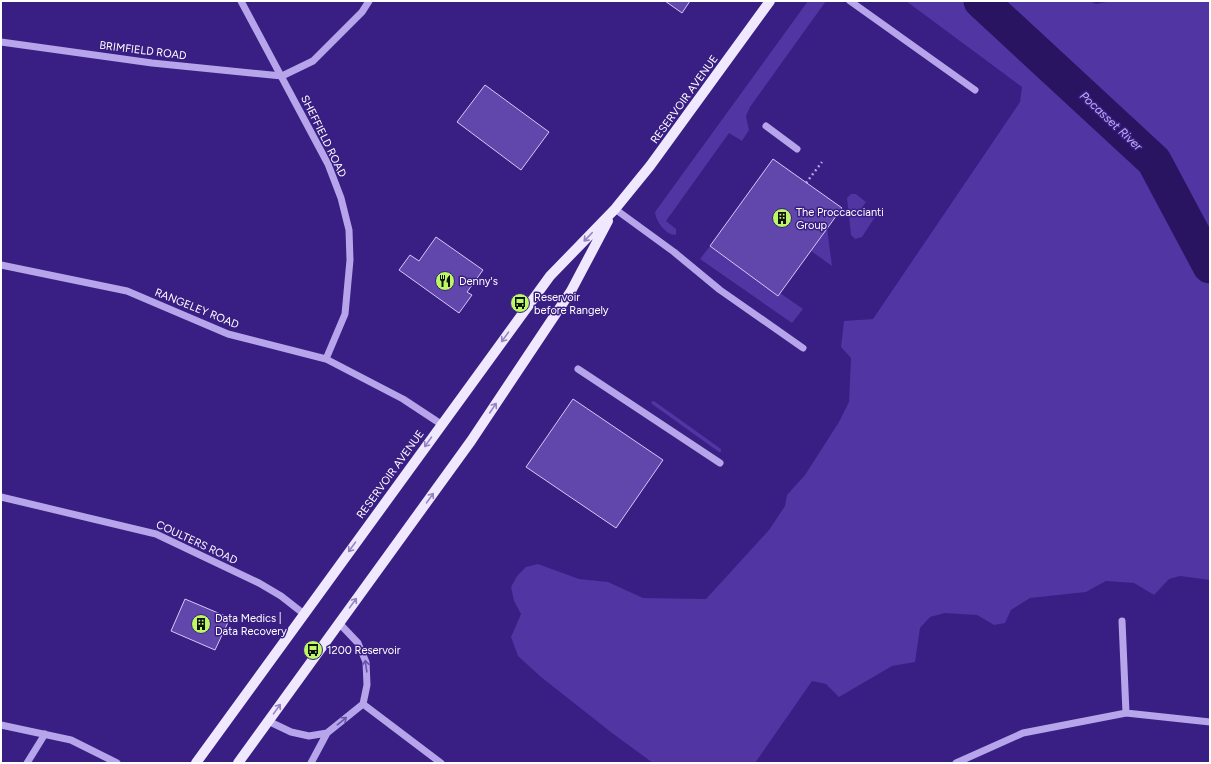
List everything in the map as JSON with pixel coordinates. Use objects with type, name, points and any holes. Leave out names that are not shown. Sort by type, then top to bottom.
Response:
[{"type":"main road","name":"RESERVOIR AVENUE","points":[[196,763],[550,276],[615,209],[650,166],[770,1]]},
{"type":"main road","name":"RESERVOIR AVENUE","points":[[238,763],[471,441],[571,291],[615,209]]},
{"type":"street","name":"SHEFFIELD ROAD","points":[[242,1],[328,164],[341,198],[349,230],[350,260],[345,314],[326,359]]},
{"type":"street","points":[[282,76],[313,61],[362,12],[369,1]]},
{"type":"street","points":[[850,1],[975,90]]},
{"type":"street","name":"BRIMFIELD ROAD","points":[[1,42],[152,63],[282,76]]},
{"type":"street","points":[[766,126],[797,149]]},
{"type":"street","points":[[615,209],[674,252],[720,290],[803,348]]},
{"type":"street","name":"RANGELEY ROAD","points":[[1,265],[127,291],[228,334],[326,359],[403,399],[441,424]]},
{"type":"street","points":[[578,369],[720,463]]},
{"type":"street","name":"COULTERS ROAD","points":[[1,497],[156,534],[259,583],[281,596],[304,614]]},
{"type":"street","points":[[1122,622],[1126,713]]},
{"type":"street","points":[[311,763],[327,734],[363,704],[367,685],[366,662],[358,643],[339,623]]},
{"type":"street","points":[[363,704],[441,763]]},
{"type":"street","points":[[956,763],[1024,733],[1126,713],[1210,722]]},
{"type":"street","points":[[268,721],[291,732],[309,736],[327,734]]},
{"type":"street","points":[[1,725],[71,740],[117,763]]},
{"type":"street","points":[[27,763],[45,734]]},
{"type":"path","points":[[806,183],[822,162]]},
{"type":"shaded area","points":[[808,1],[826,1],[750,107],[746,116],[749,130],[742,141],[729,133],[666,221],[676,229],[676,235],[668,233],[659,223],[655,212]]},
{"type":"shaded area","points":[[906,1],[1089,1],[1096,4],[1112,1],[1210,1],[1210,580],[1180,576],[1169,579],[1154,595],[1134,583],[1106,581],[1086,592],[1030,598],[1011,610],[1005,623],[994,625],[977,615],[945,613],[930,617],[920,628],[915,662],[892,666],[839,697],[826,684],[812,681],[755,763],[653,763],[541,677],[518,656],[511,637],[521,614],[514,601],[511,587],[517,576],[526,567],[538,564],[579,579],[608,582],[643,598],[706,599],[769,530],[785,506],[787,495],[805,475],[839,422],[849,402],[851,358],[841,347],[844,321],[873,319],[1020,102],[1022,87]]},
{"type":"shaded area","points":[[851,194],[856,194],[866,202],[861,209],[875,217],[862,237],[855,239],[851,235],[847,198]]},
{"type":"shaded area","points":[[827,228],[832,266],[811,251]]},
{"type":"shaded area","points":[[710,246],[778,295],[780,293],[803,309],[792,323],[700,259]]},
{"type":"shaded area","points":[[654,401],[721,449],[721,452],[652,404],[651,402]]},
{"type":"building","points":[[665,1],[690,1],[682,13]]},
{"type":"building","points":[[485,85],[549,132],[521,170],[457,122]]},
{"type":"building","name":"The Proccaccianti Group","points":[[773,159],[842,208],[778,296],[710,246]]},
{"type":"building","name":"Denny's","points":[[436,237],[483,270],[467,292],[472,295],[459,313],[399,270],[410,255],[419,261]]},
{"type":"building","points":[[573,399],[663,460],[616,528],[526,467]]},
{"type":"building","name":"Data Medics | Data Recovery","points":[[185,599],[230,618],[215,650],[171,631]]},
{"type":"waterway","name":"Pocasset River","points":[[981,1],[1154,161],[1210,266]]},
{"type":"place","name":"The Proccaccianti Group","points":[[782,218]]},
{"type":"place","name":"Denny's","points":[[445,281]]},
{"type":"place","name":"Reservoir before Rangely","points":[[520,303]]},
{"type":"place","name":"Data Medics | Data Recovery","points":[[201,624]]},
{"type":"place","name":"1200 Reservoir","points":[[313,650]]}]
